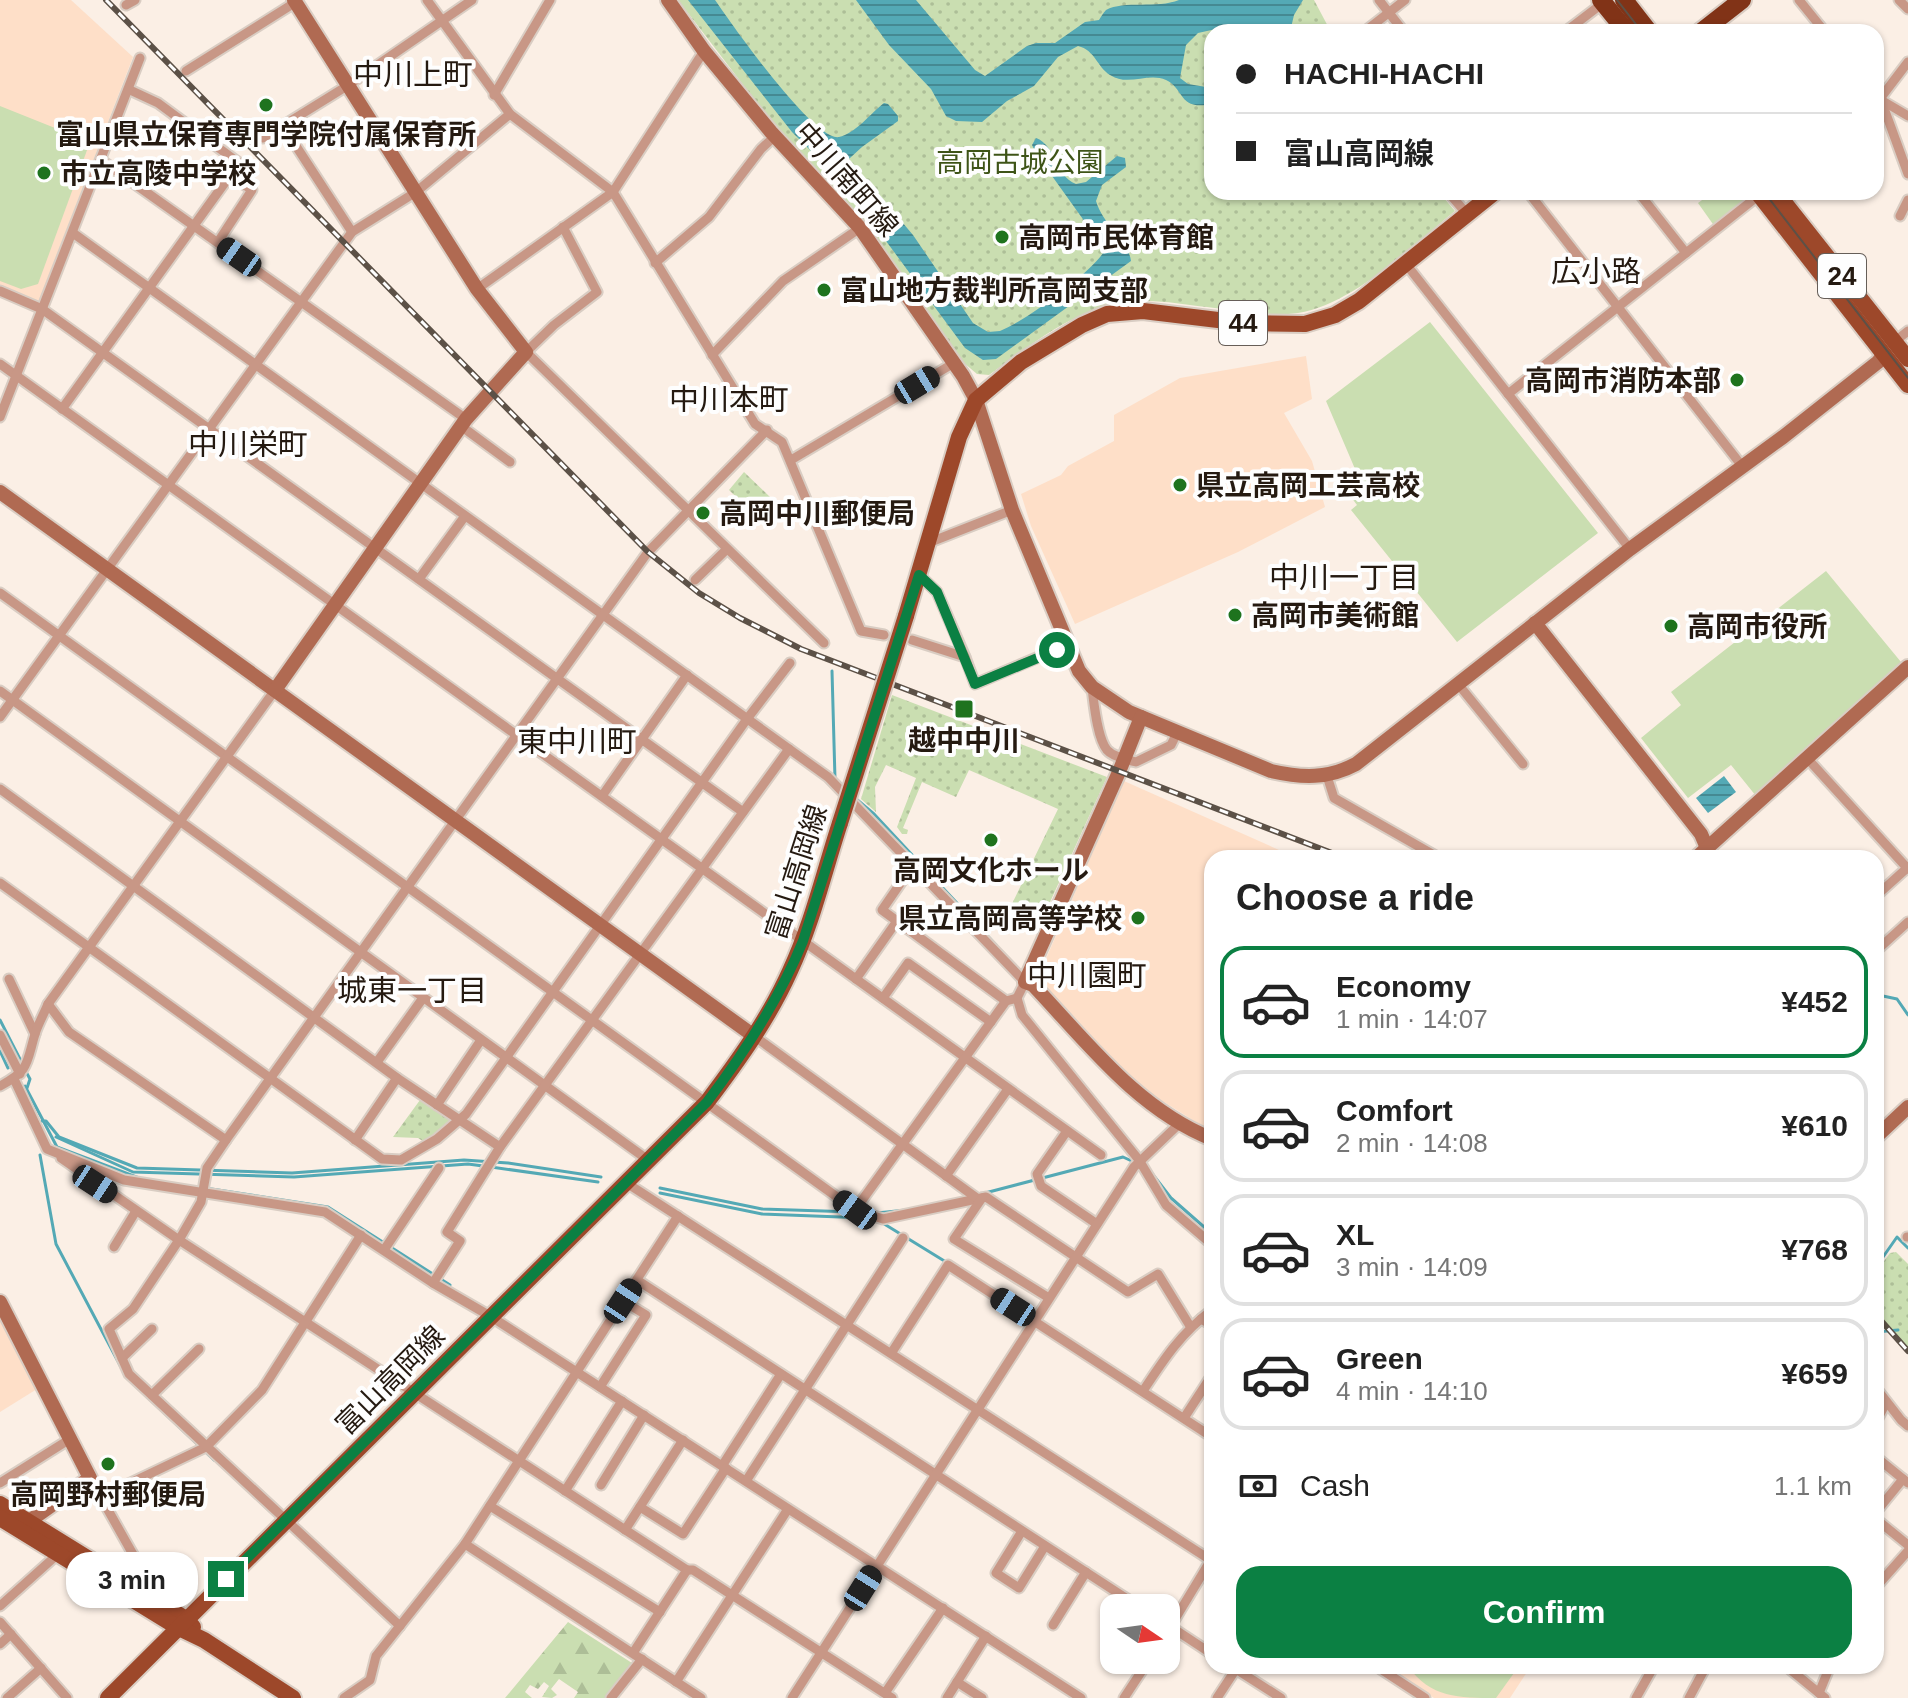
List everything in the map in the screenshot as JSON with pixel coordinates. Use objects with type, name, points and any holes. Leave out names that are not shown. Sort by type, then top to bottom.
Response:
[{"type":"highway","points":[[1624,0],[1643,24]]},
{"type":"highway","points":[[1711,24],[1742,0]]},
{"type":"highway","points":[[1602,2],[1620,24]]},
{"type":"main road","name":"富山高岡線","points":[[108,1698],[707,1102],[739,1060],[790,973],[803,941],[919,575],[959,437],[976,400],[1021,362],[1082,325],[1107,314],[1143,311],[1254,324],[1305,324],[1335,315],[1359,301],[1485,200]]},
{"type":"main road","name":"24","points":[[1770,200],[1889,348],[1908,385]]},
{"type":"main road","name":"24","points":[[1889,348],[1908,359]]},
{"type":"main road","points":[[0,1504],[58,1554],[181,1623]]},
{"type":"main road","points":[[0,1518],[26,1527],[123,1581],[204,1640],[293,1698]]},
{"type":"street","points":[[427,0],[510,114],[613,192],[755,424],[782,442],[861,631],[884,635]]},
{"type":"street","points":[[263,138],[347,86],[472,0]]},
{"type":"street","points":[[494,95],[550,0]]},
{"type":"street","name":"中川南町線","points":[[668,0],[704,51],[775,136],[860,228],[954,363],[976,400],[1012,510],[1067,645],[1079,671],[1092,687]]},
{"type":"street","points":[[1379,0],[1398,24]]},
{"type":"street","points":[[1375,24],[1405,0]]},
{"type":"street","points":[[1799,0],[1818,24]]},
{"type":"street","points":[[1899,0],[1908,9]]},
{"type":"street","points":[[186,71],[295,1],[477,289],[526,352],[824,643]]},
{"type":"street","points":[[1575,24],[1602,2]]},
{"type":"street","points":[[477,289],[613,192],[704,51]]},
{"type":"street","points":[[0,417],[140,58]]},
{"type":"street","points":[[1884,92],[1908,62]]},
{"type":"street","points":[[62,409],[239,163],[158,103],[130,90]]},
{"type":"street","points":[[1884,103],[1908,116]]},
{"type":"street","points":[[0,717],[352,232],[416,192],[510,114]]},
{"type":"street","points":[[1884,115],[1908,174]]},
{"type":"street","points":[[283,126],[352,232]]},
{"type":"street","points":[[655,263],[709,217],[761,149],[775,136]]},
{"type":"street","points":[[101,160],[302,301],[464,423],[510,462]]},
{"type":"street","points":[[218,242],[252,190],[230,175]]},
{"type":"street","points":[[1455,200],[1467,214]]},
{"type":"street","points":[[1534,200],[1742,466]]},
{"type":"street","points":[[1644,200],[1686,253]]},
{"type":"street","points":[[1508,394],[1755,200]]},
{"type":"street","points":[[1900,216],[1908,200]]},
{"type":"street","points":[[0,1086],[29,1064],[35,1034],[48,1004],[464,423],[526,352],[554,325],[597,292],[563,227]]},
{"type":"street","points":[[712,355],[783,281],[860,228]]},
{"type":"street","points":[[73,233],[828,777],[1025,982],[1033,985],[1143,1099],[1179,1124],[1204,1135]]},
{"type":"street","points":[[1406,264],[1630,549]]},
{"type":"street","points":[[0,291],[42,309],[743,812]]},
{"type":"street","points":[[1092,687],[1110,701],[1141,717],[1271,771],[1295,777],[1327,776],[1356,764],[1630,549],[1825,405],[1878,362],[1908,331]]},
{"type":"street","points":[[791,460],[954,363]]},
{"type":"street","points":[[0,364],[1101,1155]]},
{"type":"street","points":[[400,1626],[286,1520],[203,1449],[129,1374],[109,1329],[133,1309],[179,1240],[226,1140],[648,552],[767,430]]},
{"type":"street","points":[[0,492],[980,1199]]},
{"type":"street","points":[[928,543],[1012,510]]},
{"type":"street","points":[[419,579],[465,516]]},
{"type":"street","points":[[695,580],[727,549]]},
{"type":"street","points":[[919,575],[937,592],[975,684],[1067,645]]},
{"type":"street","points":[[0,593],[855,1210],[883,1219],[986,1197],[1128,1292],[1158,1274],[1190,1326]]},
{"type":"street","points":[[1535,623],[1701,834],[1706,850]]},
{"type":"street","points":[[912,640],[965,657]]},
{"type":"street","points":[[0,883],[382,1159],[401,1160],[437,1139],[459,1120],[507,1059],[747,719],[790,663]]},
{"type":"street","points":[[1712,850],[1806,757],[1906,673]]},
{"type":"street","points":[[602,796],[687,675]]},
{"type":"street","points":[[1458,684],[1523,764]]},
{"type":"street","points":[[1092,687],[1095,713],[1107,749],[1124,759],[1136,762],[1171,745],[1177,733]]},
{"type":"street","points":[[0,691],[648,1160]]},
{"type":"street","points":[[1141,717],[1017,998],[1022,1015],[1139,1165],[1166,1205],[1204,1238]]},
{"type":"street","points":[[435,1279],[460,1241],[447,1232],[500,1147],[789,749]]},
{"type":"street","points":[[1806,757],[1908,868],[1884,889]]},
{"type":"street","points":[[1327,776],[1334,798],[1425,850]]},
{"type":"street","points":[[0,789],[397,1078],[500,1147]]},
{"type":"street","points":[[913,865],[882,910],[1006,1001]]},
{"type":"street","points":[[856,979],[897,921]]},
{"type":"street","points":[[1884,944],[1908,922]]},
{"type":"street","points":[[883,998],[908,963],[991,1022]]},
{"type":"street","points":[[9,979],[35,1034]]},
{"type":"street","points":[[377,1062],[423,998]]},
{"type":"street","points":[[855,1210],[1006,1001],[1017,998]]},
{"type":"street","points":[[48,1004],[69,1032],[226,1140]]},
{"type":"street","points":[[0,1035],[47,1149],[74,1170],[687,1570],[693,1570],[888,1695],[943,1608]]},
{"type":"street","points":[[437,1105],[481,1040]]},
{"type":"street","points":[[355,1140],[397,1078]]},
{"type":"street","points":[[946,1176],[1008,1089]]},
{"type":"street","points":[[1884,1130],[1908,1107]]},
{"type":"street","points":[[792,1698],[1097,1224],[1139,1165],[1179,1124]]},
{"type":"street","points":[[1067,1131],[1037,1174],[1041,1186],[1097,1224]]},
{"type":"street","points":[[55,1154],[124,1180],[205,1183],[325,1212],[435,1279],[1081,1698]]},
{"type":"street","points":[[384,1250],[439,1168]]},
{"type":"street","points":[[625,1182],[1204,1555]]},
{"type":"street","points":[[980,1199],[954,1239],[1049,1298]]},
{"type":"street","points":[[114,1247],[136,1211]]},
{"type":"street","points":[[344,1698],[370,1680],[376,1656],[465,1544],[678,1216]]},
{"type":"street","points":[[101,1497],[203,1449],[262,1390],[361,1235]]},
{"type":"street","points":[[746,1481],[903,1238]]},
{"type":"street","points":[[892,1352],[948,1265],[1204,1432]]},
{"type":"street","points":[[637,1280],[1120,1594]]},
{"type":"street","points":[[600,1387],[646,1315],[623,1301]]},
{"type":"street","points":[[0,1302],[90,1478],[139,1565],[123,1581]]},
{"type":"street","points":[[1143,1391],[1174,1343],[1204,1317]]},
{"type":"street","points":[[122,1358],[152,1329]]},
{"type":"street","points":[[152,1395],[199,1349]]},
{"type":"street","points":[[640,1507],[683,1534],[781,1374]]},
{"type":"street","points":[[1184,1418],[1204,1387]]},
{"type":"street","points":[[1884,1400],[1908,1426]]},
{"type":"street","points":[[565,1491],[622,1401]]},
{"type":"street","points":[[1884,1407],[1886,1403]]},
{"type":"street","points":[[601,1485],[644,1415]]},
{"type":"street","points":[[0,1483],[70,1439]]},
{"type":"street","points":[[625,1530],[683,1440]]},
{"type":"street","points":[[1884,1463],[1906,1481],[1884,1504]]},
{"type":"street","points":[[26,1527],[90,1478]]},
{"type":"street","points":[[490,1506],[660,1612]]},
{"type":"street","points":[[676,1682],[788,1509]]},
{"type":"street","points":[[1884,1526],[1908,1548],[1884,1577]]},
{"type":"street","points":[[1022,1531],[996,1573],[1019,1588],[1045,1546]]},
{"type":"street","points":[[465,1544],[701,1698]]},
{"type":"street","points":[[0,1606],[58,1554]]},
{"type":"street","points":[[611,1698],[687,1570]]},
{"type":"street","points":[[1053,1625],[1086,1572]]},
{"type":"street","points":[[1180,1609],[1204,1572]]},
{"type":"street","points":[[0,1622],[67,1698]]},
{"type":"street","points":[[0,1644],[11,1634]]},
{"type":"street","points":[[1180,1635],[1204,1649]]},
{"type":"street","points":[[947,1698],[986,1636]]},
{"type":"street","points":[[7,1698],[41,1668]]},
{"type":"street","points":[[1124,1698],[1140,1674]]},
{"type":"street","points":[[1217,1698],[1230,1674]]},
{"type":"street","points":[[1242,1674],[1278,1697]]},
{"type":"street","points":[[1388,1674],[1425,1698]]},
{"type":"street","points":[[1636,1698],[1650,1674]]},
{"type":"street","points":[[1689,1698],[1702,1674]]},
{"type":"street","points":[[1796,1674],[1822,1696],[1828,1674]]},
{"type":"street","points":[[957,1682],[982,1698]]},
{"type":"shaded area","name":"市立高陵中学校","points":[[0,0],[71,0],[133,57],[38,304],[0,289]]},
{"type":"shaded area","name":"県立高岡工芸高校","points":[[1306,356],[1312,399],[1284,413],[1312,461],[1325,507],[1238,552],[1075,624],[1031,526],[1021,494],[1061,475],[1068,466],[1114,441],[1114,415],[1180,378]]},
{"type":"shaded area","name":"県立高岡高等学校","points":[[1124,781],[1279,850],[1204,850],[1204,1127],[1140,1087],[1037,979]]},
{"type":"shaded area","points":[[0,1317],[37,1389],[0,1412]]},
{"type":"shaded area","points":[[1397,1674],[1526,1674],[1510,1698],[1434,1698]]},
{"type":"green space","name":"高岡古城公園","points":[[678,0],[1314,0],[1327,24],[1204,24],[1204,200],[1446,200],[1455,211],[1381,272],[1340,298],[1319,307],[1298,313],[1275,314],[1161,302],[1124,302],[1082,315],[1043,336],[989,375],[977,374],[964,363],[868,230],[781,134]]},
{"type":"green space","points":[[0,106],[90,142],[38,284],[21,289],[0,281]]},
{"type":"green space","points":[[1702,200],[1751,200],[1715,227],[1698,203]]},
{"type":"green space","points":[[1430,322],[1598,533],[1457,642],[1351,510],[1357,505],[1351,497],[1364,490],[1326,401]]},
{"type":"green space","points":[[744,472],[770,497],[754,514],[729,490]]},
{"type":"green space","points":[[1826,571],[1901,662],[1756,796],[1731,765],[1688,798],[1641,738],[1681,705],[1671,692]]},
{"type":"green space","points":[[892,695],[1107,777],[1040,924],[1009,910],[1058,809],[969,770],[956,797],[922,782],[903,828],[908,830],[907,834],[902,834],[897,827],[916,778],[886,765],[875,787],[876,812],[861,799]]},
{"type":"green space","points":[[420,1100],[458,1124],[432,1147],[418,1138],[393,1137]]},
{"type":"green space","points":[[1896,1252],[1908,1264],[1908,1348],[1884,1322],[1884,1261],[1890,1253]]},
{"type":"green space","points":[[568,1622],[632,1663],[631,1670],[608,1698],[574,1698],[578,1692],[559,1679],[551,1689],[557,1695],[552,1698],[542,1697],[549,1686],[544,1682],[538,1689],[530,1685],[525,1692],[532,1698],[505,1698]]},
{"type":"green space","points":[[1415,1674],[1513,1674],[1496,1698],[1446,1694]]},
{"type":"water","points":[[688,0],[715,0],[793,102],[827,133],[839,137],[845,135],[884,103],[898,116],[898,121],[839,168],[830,170],[792,132]]},
{"type":"water","points":[[856,0],[916,0],[975,70],[985,76],[1027,46],[1055,43],[1085,22],[1099,20],[1106,10],[1113,7],[1179,0],[1303,0],[1292,24],[1204,24],[1204,32],[1198,33],[1186,45],[1180,78],[1188,84],[1204,87],[1204,105],[1188,102],[1166,80],[1124,80],[1110,75],[1088,51],[1078,46],[1058,57],[1034,86],[1007,101],[982,122],[956,121],[946,116],[931,89],[889,45]]},
{"type":"water","points":[[1036,138],[1048,147],[1064,174],[1076,184],[1086,182],[1117,156],[1125,158],[1126,167],[1102,185],[1096,201],[1104,218],[1126,247],[1131,261],[996,359],[983,360],[965,348],[855,199],[869,187],[875,190],[913,235],[973,323],[988,332],[1000,331],[1057,295],[1087,271],[1105,250],[1037,155],[1032,145]]},
{"type":"water","points":[[1724,776],[1736,792],[1708,813],[1696,798]]},
{"type":"waterway","points":[[832,671],[835,779]]},
{"type":"waterway","points":[[855,798],[874,814],[996,945]]},
{"type":"waterway","points":[[1884,996],[1897,999],[1908,1015]]},
{"type":"waterway","points":[[0,1020],[22,1063]]},
{"type":"waterway","points":[[0,1051],[8,1068]]},
{"type":"waterway","points":[[25,1070],[30,1079],[27,1088]]},
{"type":"waterway","points":[[25,1086],[57,1147],[139,1178]]},
{"type":"waterway","points":[[42,1121],[46,1121],[59,1137],[137,1168],[292,1173],[464,1160],[508,1163],[601,1177]]},
{"type":"waterway","points":[[56,1137],[133,1172],[294,1177],[468,1164],[483,1166]]},
{"type":"waterway","points":[[40,1155],[56,1244],[122,1369]]},
{"type":"waterway","points":[[985,1193],[1123,1157],[1136,1163]]},
{"type":"waterway","points":[[491,1167],[598,1182]]},
{"type":"waterway","points":[[1147,1167],[1171,1198],[1204,1227]]},
{"type":"waterway","points":[[205,1188],[328,1207],[450,1285]]},
{"type":"waterway","points":[[660,1188],[762,1209],[854,1212]]},
{"type":"waterway","points":[[660,1193],[762,1214],[866,1218]]},
{"type":"waterway","points":[[877,1213],[906,1210]]},
{"type":"waterway","points":[[881,1222],[946,1262]]},
{"type":"waterway","points":[[1884,1256],[1897,1237],[1908,1248]]},
{"type":"waterway","points":[[1884,1331],[1898,1330]]},
{"type":"waterway","points":[[125,1376],[214,1460]]},
{"type":"waterway","points":[[259,1501],[274,1515]]},
{"type":"tram line","points":[[1617,0],[1636,24]]},
{"type":"tram line","points":[[1770,200],[1908,378]]},
{"type":"railway","points":[[106,0],[648,552],[699,593],[801,649],[1324,850]]},
{"type":"railway","points":[[1884,1324],[1908,1351]]},
{"type":"place","name":"富山県立保育専門学院付属保育所","points":[[266,105]]},
{"type":"place","name":"市立高陵中学校","points":[[44,173]]},
{"type":"place","name":"高岡市民体育館","points":[[1002,237]]},
{"type":"place","name":"富山地方裁判所高岡支部","points":[[824,290]]},
{"type":"place","name":"高岡市消防本部","points":[[1737,380]]},
{"type":"place","name":"県立高岡工芸高校","points":[[1180,485]]},
{"type":"place","name":"高岡中川郵便局","points":[[703,513]]},
{"type":"place","name":"高岡市美術館","points":[[1235,615]]},
{"type":"place","name":"高岡市役所","points":[[1671,626]]},
{"type":"place","name":"越中中川","points":[[964,709]]},
{"type":"place","name":"高岡文化ホール","points":[[991,840]]},
{"type":"place","name":"県立高岡高等学校","points":[[1138,918]]},
{"type":"place","name":"高岡野村郵便局","points":[[108,1464]]},
{"type":"district","name":"中川上町","points":[[413,75]]},
{"type":"district","name":"広小路","points":[[1596,272]]},
{"type":"district","name":"中川本町","points":[[729,400]]},
{"type":"district","name":"中川栄町","points":[[248,445]]},
{"type":"district","name":"中川一丁目","points":[[1344,578]]},
{"type":"district","name":"東中川町","points":[[577,742]]},
{"type":"district","name":"中川園町","points":[[1087,976]]},
{"type":"district","name":"城東一丁目","points":[[412,991]]},
{"type":"route","points":[[226,1579],[707,1102],[739,1060],[790,973],[803,941],[919,575],[937,592],[975,684],[1057,650]]}]
